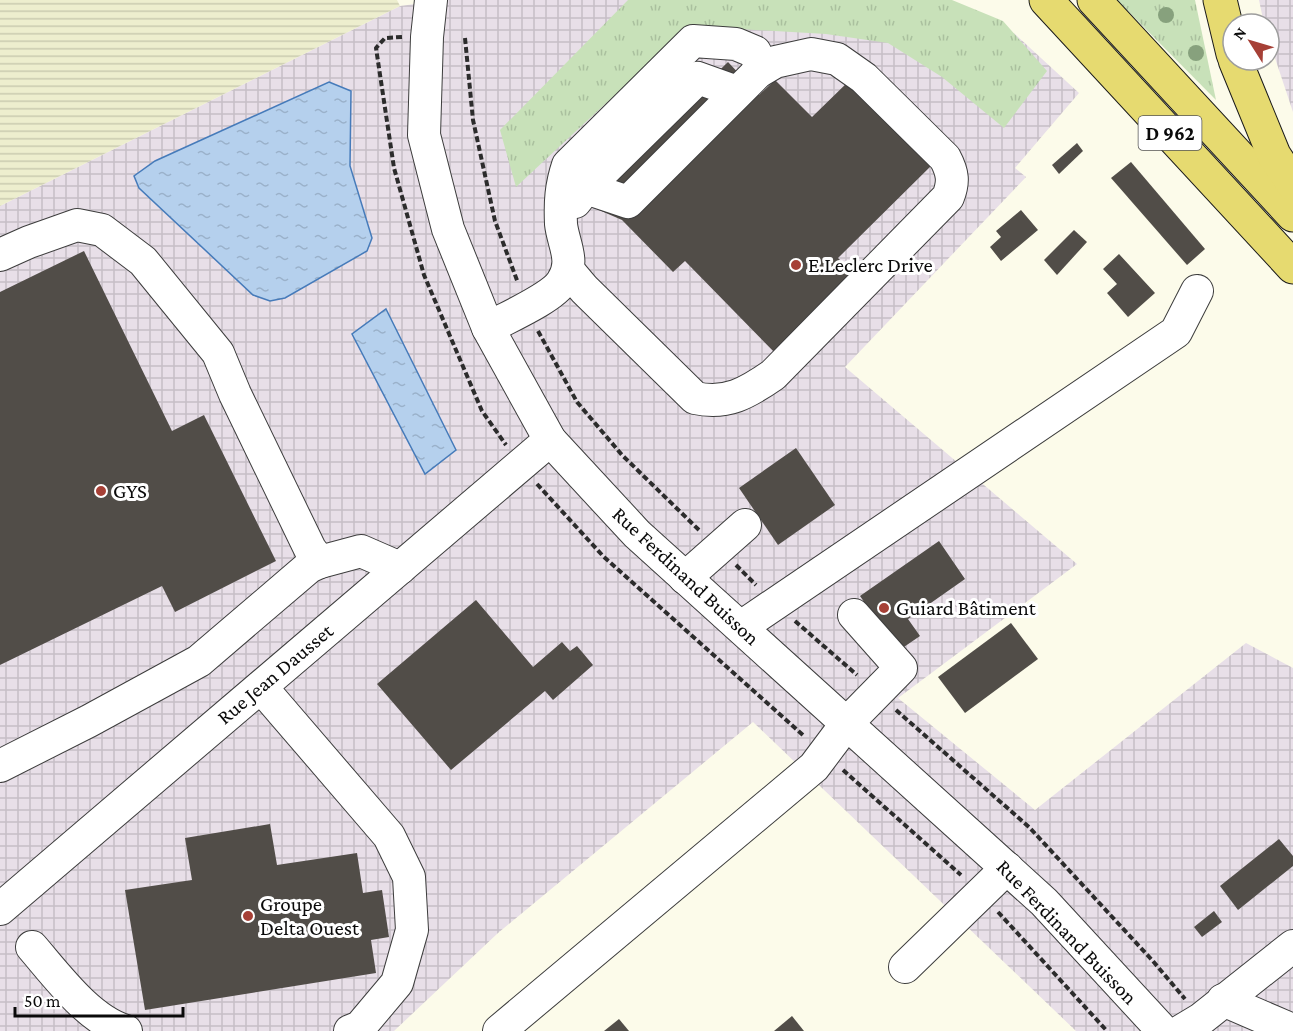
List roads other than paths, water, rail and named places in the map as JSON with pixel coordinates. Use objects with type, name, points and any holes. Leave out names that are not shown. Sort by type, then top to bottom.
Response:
[{"type":"main road","points":[[1025,0],[1054,8]]},
{"type":"main road","name":"D 962","points":[[1094,0],[1293,215]]},
{"type":"main road","name":"D 962","points":[[1054,8],[1293,267]]},
{"type":"main road","points":[[1240,72],[1274,155],[1293,184]]},
{"type":"street","name":"Rue Ferdinand Buisson","points":[[431,0],[427,37],[424,135],[448,229],[488,328],[550,440],[637,534],[1044,902],[1162,1031]]},
{"type":"street","points":[[488,328],[551,292],[562,283],[568,270],[569,250],[561,226],[561,188],[568,165],[693,41],[736,44],[755,52],[759,60],[759,75]]},
{"type":"street","points":[[561,226],[579,195],[586,188],[627,202],[759,75],[811,54],[837,59],[864,78],[945,158],[952,172],[953,185],[948,197],[772,375],[750,391],[726,399],[710,401],[695,398],[584,289],[568,270]]},
{"type":"street","points":[[0,255],[77,225],[102,231],[143,261],[218,353],[306,539],[320,562]]},
{"type":"street","points":[[741,627],[1176,332],[1197,291]]},
{"type":"street","name":"Rue Jean Dausset","points":[[0,909],[550,440]]},
{"type":"street","points":[[686,578],[745,525]]},
{"type":"street","points":[[0,766],[89,721],[198,661],[309,567],[361,551],[400,568]]},
{"type":"street","points":[[499,1031],[814,767],[847,723],[901,668],[854,615]]},
{"type":"street","points":[[261,687],[388,836],[409,877],[412,930],[397,982],[360,1026],[350,1031]]},
{"type":"street","points":[[905,967],[1007,868]]},
{"type":"street","points":[[1181,1031],[1201,1019],[1293,946]]},
{"type":"street","points":[[32,947],[78,999],[115,1028],[126,1031]]},
{"type":"street","points":[[1223,1000],[1290,1029]]},
{"type":"water","points":[[329,82],[351,91],[350,166],[372,238],[367,251],[285,298],[270,301],[253,295],[139,188],[134,176],[155,161]]},
{"type":"water","points":[[386,309],[456,450],[425,474],[352,334]]},
{"type":"place","name":"E.Leclerc Drive","points":[[796,265]]},
{"type":"place","name":"GYS","points":[[101,491]]},
{"type":"place","name":"Guiard Bâtiment","points":[[884,608]]},
{"type":"place","name":"Groupe Delta Ouest","points":[[248,916]]}]
